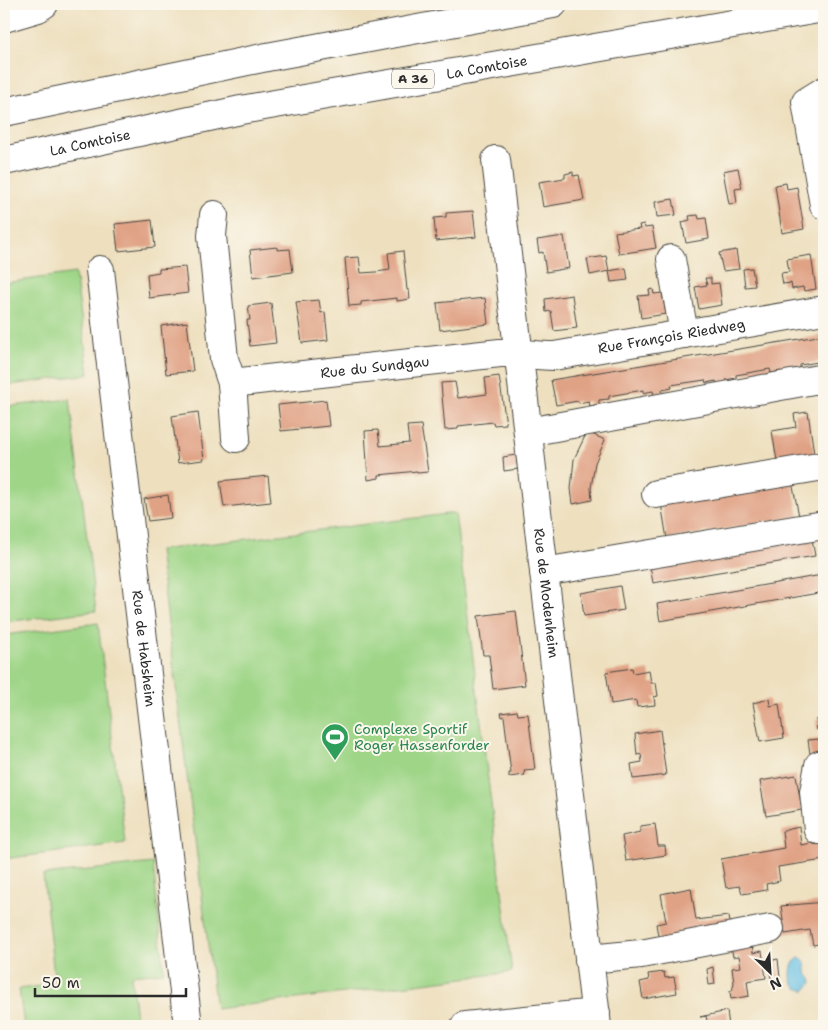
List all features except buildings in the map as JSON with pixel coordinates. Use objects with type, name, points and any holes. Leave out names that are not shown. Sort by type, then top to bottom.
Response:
[{"type":"main road","points":[[4,18],[38,8],[44,4]]},
{"type":"main road","points":[[4,112],[267,57],[553,4]]},
{"type":"main road","name":"La Comtoise","points":[[4,161],[241,110],[824,8]]},
{"type":"main road","points":[[815,96],[824,205]]},
{"type":"main road","name":"Rue de Modenheim","points":[[496,160],[597,1019]]},
{"type":"main road","points":[[214,215],[212,236],[224,359],[232,383],[236,438]]},
{"type":"main road","points":[[671,259],[684,334]]},
{"type":"main road","name":"Rue de Habsheim","points":[[100,270],[188,1026]]},
{"type":"main road","name":"Rue François Riedweg","points":[[519,352],[534,356],[554,356],[824,310]]},
{"type":"main road","name":"Rue du Sundgau","points":[[232,383],[519,352]]},
{"type":"main road","points":[[528,432],[824,378]]},
{"type":"main road","points":[[656,494],[824,466]]},
{"type":"main road","points":[[544,572],[824,525]]},
{"type":"main road","points":[[818,830],[814,792],[819,765],[824,764]]},
{"type":"main road","points":[[590,959],[641,954],[770,929]]},
{"type":"main road","points":[[465,1026],[597,1019]]},
{"type":"green space","points":[[75,273],[89,374],[4,386],[4,283]]},
{"type":"green space","points":[[70,399],[96,611],[4,622],[4,407]]},
{"type":"green space","name":"Complexe Sportif Roger Hassenforder","points":[[455,513],[512,972],[216,1009],[159,550]]},
{"type":"green space","points":[[98,623],[125,843],[4,859],[4,635]]},
{"type":"green space","points":[[153,863],[164,972],[131,975],[137,1026],[24,1026],[19,989],[55,984],[43,875]]},
{"type":"water","points":[[799,958],[803,959],[807,973],[812,981],[806,990],[797,988],[791,977],[793,963]]},
{"type":"place","name":"Complexe Sportif Roger Hassenforder","points":[[335,761]]}]
